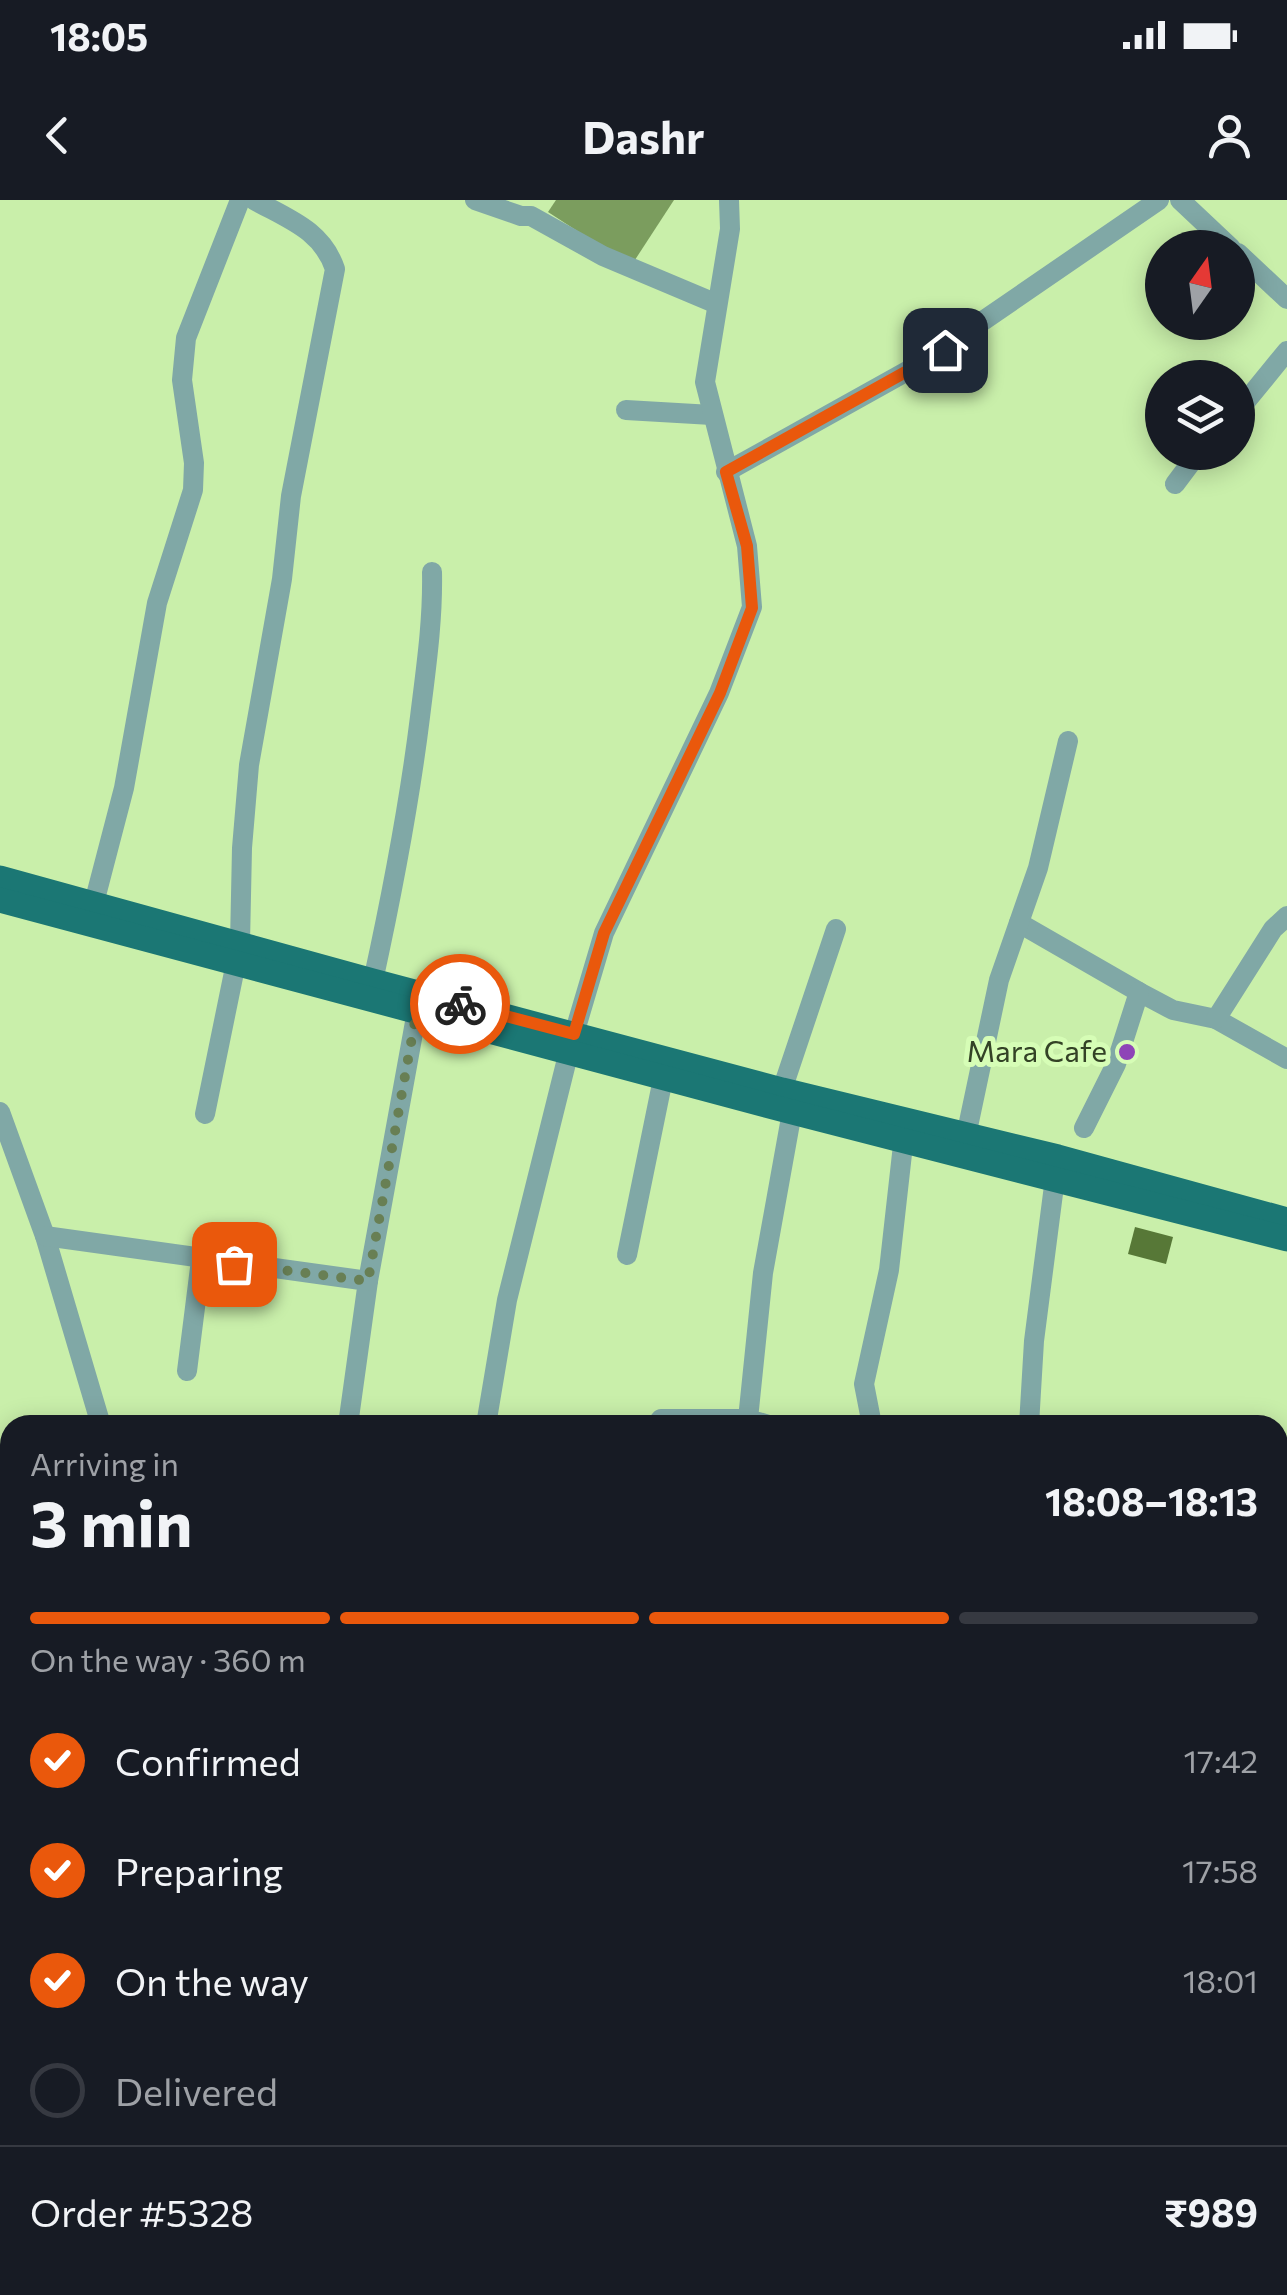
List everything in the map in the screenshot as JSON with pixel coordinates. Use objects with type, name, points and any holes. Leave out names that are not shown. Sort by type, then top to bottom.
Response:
[{"type":"main road","points":[[0,878],[94,903],[238,952],[418,1002],[905,1129],[1055,1178],[1256,1221],[1287,1220]]},
{"type":"main road","points":[[0,900],[373,982],[418,1002]]},
{"type":"main road","points":[[905,1129],[966,1136],[1256,1221],[1287,1240]]},
{"type":"street","points":[[94,903],[124,788],[157,603],[194,490],[182,380],[186,338],[240,200]]},
{"type":"street","points":[[205,1114],[238,952],[249,766],[282,579],[291,496],[335,269],[317,235],[254,200]]},
{"type":"street","points":[[475,200],[521,216],[535,208],[603,256],[717,304]]},
{"type":"street","points":[[488,1415],[507,1300],[572,1042],[604,933],[720,693],[752,608],[747,546],[704,382],[730,229],[730,200]]},
{"type":"street","points":[[726,472],[945,350],[1159,200]]},
{"type":"street","points":[[1180,200],[1212,230]]},
{"type":"street","points":[[1255,269],[1287,298]]},
{"type":"street","points":[[1255,390],[1287,350]]},
{"type":"street","points":[[626,410],[712,415]]},
{"type":"street","points":[[1175,484],[1186,470]]},
{"type":"street","points":[[373,982],[398,867],[416,748],[433,618],[432,572]]},
{"type":"street","points":[[966,1136],[999,980],[1038,868],[1068,741]]},
{"type":"street","points":[[1216,1019],[1273,929],[1287,916]]},
{"type":"street","points":[[1019,923],[1173,1010],[1216,1019],[1287,1059]]},
{"type":"street","points":[[748,1415],[787,1101],[836,929]]},
{"type":"street","points":[[1084,1128],[1116,1064],[1138,992]]},
{"type":"street","points":[[349,1415],[368,1281],[418,1002]]},
{"type":"street","points":[[627,1255],[665,1067]]},
{"type":"street","points":[[0,1112],[45,1236],[98,1415]]},
{"type":"street","points":[[870,1415],[864,1384],[888,1270],[905,1129]]},
{"type":"street","points":[[1030,1415],[1034,1340],[1055,1178]]},
{"type":"street","points":[[1287,1207],[1256,1221],[1287,1254]]},
{"type":"street","points":[[45,1236],[368,1281]]},
{"type":"street","points":[[187,1371],[201,1260]]},
{"type":"shaded area","points":[[556,200],[674,200],[631,266],[548,212]]},
{"type":"building","points":[[1135,1227],[1173,1237],[1166,1264],[1128,1254]]},
{"type":"way so far","points":[[234,1264],[368,1281],[420,993],[460,1004]]},
{"type":"place","name":"Mara Cafe","points":[[1127,1052]]},
{"type":"route","points":[[460,1004],[574,1034],[604,933],[720,693],[752,608],[747,546],[726,472],[945,350]]}]
